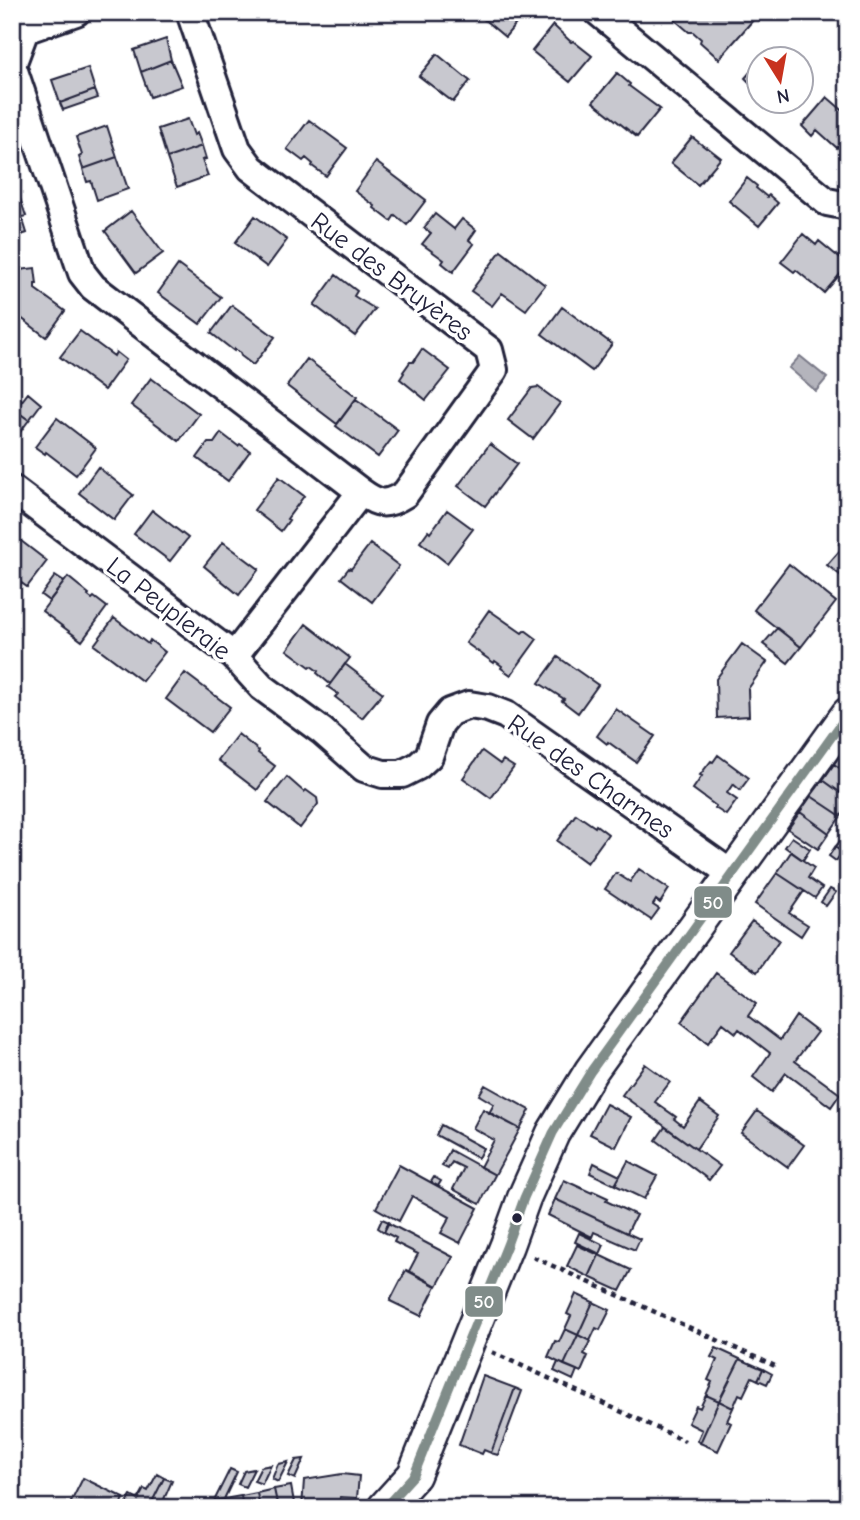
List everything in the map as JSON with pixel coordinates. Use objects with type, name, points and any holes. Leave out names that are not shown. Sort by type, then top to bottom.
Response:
[{"type":"street","name":"Rue des Bruyères","points":[[76,12],[20,21],[12,65],[82,274],[93,286],[360,492],[374,501],[391,503],[405,494],[494,370],[489,351],[251,168],[237,149],[190,12]]},
{"type":"street","points":[[598,12],[827,202],[848,206]]},
{"type":"street","name":"La Peupleraie","points":[[12,489],[234,656],[262,687],[322,731]]},
{"type":"street","points":[[234,656],[360,492]]},
{"type":"street","name":"Rue des Charmes","points":[[322,731],[363,768],[383,774],[402,774],[418,766],[429,756],[440,724],[450,712],[469,705],[488,708],[506,715],[733,875]]},
{"type":"street","points":[[384,1508],[414,1475],[524,1198],[553,1133],[591,1072],[848,714]]},
{"type":"path","points":[[507,1245],[775,1366]]},
{"type":"path","points":[[469,1337],[482,1348],[685,1441]]},
{"type":"shaded area","points":[[800,356],[827,378],[816,391],[789,368]]},
{"type":"building","points":[[475,12],[525,12],[525,13],[505,37]]},
{"type":"building","points":[[682,12],[713,12],[717,16],[720,12],[746,12],[754,19],[719,59],[700,42],[701,39],[675,20]]},
{"type":"building","points":[[553,25],[571,42],[592,56],[570,82],[532,51]]},
{"type":"building","points":[[166,39],[171,60],[141,72],[134,50]]},
{"type":"building","points":[[437,54],[470,81],[453,102],[419,76]]},
{"type":"building","points":[[171,60],[182,86],[150,97],[141,72]]},
{"type":"building","points":[[88,68],[95,90],[60,103],[52,80]]},
{"type":"building","points":[[617,73],[629,86],[660,109],[637,137],[593,102]]},
{"type":"building","points":[[95,90],[98,98],[63,110],[60,103]]},
{"type":"building","points":[[827,97],[848,115],[848,136],[837,148],[817,130],[812,136],[802,126],[811,116],[814,116],[814,112]]},
{"type":"building","points":[[188,119],[202,146],[167,158],[158,129]]},
{"type":"building","points":[[309,120],[347,148],[326,176],[306,158],[303,161],[287,149]]},
{"type":"building","points":[[107,126],[117,157],[83,169],[76,137]]},
{"type":"building","points":[[692,137],[721,158],[698,185],[671,163]]},
{"type":"building","points":[[202,146],[206,159],[202,160],[208,176],[177,187],[167,158]]},
{"type":"building","points":[[117,157],[128,189],[97,200],[91,181],[87,182],[83,169]]},
{"type":"building","points":[[376,162],[426,200],[407,225],[395,215],[391,221],[355,191]]},
{"type":"building","points":[[747,178],[767,197],[769,195],[778,203],[759,226],[729,201]]},
{"type":"building","points":[[12,189],[13,192],[17,190],[26,216],[22,217],[27,233],[12,238]]},
{"type":"building","points":[[131,211],[163,253],[136,273],[105,231]]},
{"type":"building","points":[[435,214],[454,229],[462,219],[476,230],[469,240],[474,244],[453,272],[442,263],[444,260],[422,244],[431,233],[424,228]]},
{"type":"building","points":[[255,216],[287,240],[267,267],[235,243]]},
{"type":"building","points":[[803,234],[816,245],[819,241],[848,265],[824,293],[796,270],[794,272],[781,262]]},
{"type":"building","points":[[501,251],[545,285],[526,310],[502,293],[492,306],[471,291]]},
{"type":"building","points":[[178,265],[221,297],[200,324],[158,293]]},
{"type":"building","points":[[35,268],[35,289],[65,311],[46,337],[12,311],[12,271]]},
{"type":"building","points":[[336,275],[357,291],[354,296],[375,309],[355,336],[314,305]]},
{"type":"building","points":[[232,305],[275,337],[253,365],[211,333]]},
{"type":"building","points":[[562,307],[612,344],[592,371],[542,334]]},
{"type":"building","points":[[80,331],[114,356],[116,352],[126,360],[104,390],[60,357]]},
{"type":"building","points":[[422,349],[450,370],[426,400],[400,379]]},
{"type":"building","points":[[307,359],[357,397],[337,424],[287,386]]},
{"type":"building","points":[[151,378],[199,414],[179,441],[131,405]]},
{"type":"building","points":[[538,387],[560,403],[533,439],[508,420],[532,388]]},
{"type":"building","points":[[12,392],[22,400],[12,413]]},
{"type":"building","points":[[28,393],[41,404],[29,420],[15,410]]},
{"type":"building","points":[[356,399],[398,430],[378,457],[336,426]]},
{"type":"building","points":[[15,410],[29,420],[18,435],[12,431],[12,414]]},
{"type":"building","points":[[57,418],[96,448],[76,475],[35,447]]},
{"type":"building","points":[[221,433],[250,451],[228,481],[197,458],[208,443],[214,443]]},
{"type":"building","points":[[490,444],[517,464],[485,506],[458,486]]},
{"type":"building","points":[[98,467],[133,495],[114,520],[79,493]]},
{"type":"building","points":[[279,477],[304,496],[281,531],[254,510]]},
{"type":"building","points":[[152,510],[188,538],[170,561],[134,534]]},
{"type":"building","points":[[447,510],[473,529],[447,563],[420,542]]},
{"type":"building","points":[[12,534],[47,561],[27,587],[12,576]]},
{"type":"building","points":[[848,534],[848,581],[827,565],[843,547],[839,544]]},
{"type":"building","points":[[223,542],[259,569],[239,595],[204,566]]},
{"type":"building","points":[[370,544],[399,566],[372,602],[341,578]]},
{"type":"building","points":[[789,564],[836,602],[801,647],[754,610]]},
{"type":"building","points":[[55,576],[64,582],[49,601],[41,595]]},
{"type":"building","points":[[68,577],[89,594],[88,596],[92,599],[94,597],[107,607],[82,641],[42,611]]},
{"type":"building","points":[[489,610],[522,633],[525,630],[537,639],[511,675],[495,661],[494,663],[466,643]]},
{"type":"building","points":[[114,618],[148,644],[150,640],[165,652],[142,681],[94,645]]},
{"type":"building","points":[[306,624],[350,658],[330,684],[318,671],[287,650]]},
{"type":"building","points":[[777,628],[801,647],[788,663],[763,644]]},
{"type":"building","points":[[742,644],[767,662],[748,689],[749,716],[717,718],[716,679]]},
{"type":"building","points":[[558,657],[598,685],[578,713],[562,701],[564,699],[539,683]]},
{"type":"building","points":[[345,664],[383,693],[362,718],[335,697],[338,694],[328,687]]},
{"type":"building","points":[[185,673],[230,707],[210,732],[166,699]]},
{"type":"building","points":[[616,709],[655,736],[636,762],[597,736]]},
{"type":"building","points":[[238,734],[275,766],[257,790],[218,760]]},
{"type":"building","points":[[845,748],[848,750],[848,774],[834,764]]},
{"type":"building","points":[[482,751],[500,764],[503,760],[514,767],[491,798],[463,778]]},
{"type":"building","points":[[718,755],[749,778],[740,790],[733,784],[727,793],[737,800],[726,815],[693,789],[702,776],[700,775]]},
{"type":"building","points":[[834,764],[848,774],[848,798],[823,780]]},
{"type":"building","points":[[287,777],[304,792],[306,790],[317,798],[318,804],[300,828],[267,802]]},
{"type":"building","points":[[823,780],[848,798],[848,807],[841,816],[811,796]]},
{"type":"building","points":[[811,796],[841,816],[829,833],[800,812]]},
{"type":"building","points":[[800,812],[829,833],[818,849],[788,829]]},
{"type":"building","points":[[576,814],[608,834],[587,863],[557,841]]},
{"type":"building","points":[[845,833],[848,835],[847,845],[841,840]]},
{"type":"building","points":[[792,837],[810,849],[803,860],[785,847]]},
{"type":"building","points":[[841,840],[847,845],[842,852],[835,847]]},
{"type":"building","points":[[835,847],[842,852],[836,861],[829,856]]},
{"type":"building","points":[[791,852],[814,868],[808,878],[822,888],[815,898],[777,873]]},
{"type":"building","points":[[639,869],[669,889],[660,903],[656,900],[653,905],[659,909],[651,920],[605,889],[616,873],[630,882]]},
{"type":"building","points":[[777,873],[804,891],[789,913],[808,925],[801,936],[755,904]]},
{"type":"building","points":[[830,889],[836,892],[826,906],[821,902]]},
{"type":"building","points":[[752,921],[779,940],[757,972],[729,952]]},
{"type":"building","points":[[716,973],[757,1003],[748,1016],[780,1040],[796,1016],[817,1032],[795,1061],[840,1094],[831,1107],[786,1073],[772,1092],[753,1077],[770,1053],[739,1029],[736,1033],[723,1023],[708,1043],[681,1022]]},
{"type":"building","points":[[645,1064],[670,1082],[655,1102],[676,1117],[674,1119],[683,1126],[700,1102],[719,1116],[696,1149],[622,1095]]},
{"type":"building","points":[[485,1085],[530,1110],[520,1129],[489,1113],[494,1104],[479,1095]]},
{"type":"building","points":[[606,1104],[631,1117],[616,1147],[590,1134]]},
{"type":"building","points":[[483,1109],[520,1129],[495,1175],[480,1167],[494,1140],[473,1128]]},
{"type":"building","points":[[757,1111],[804,1145],[788,1167],[741,1133]]},
{"type":"building","points":[[441,1125],[483,1148],[478,1158],[436,1135]]},
{"type":"building","points":[[665,1127],[720,1166],[709,1180],[656,1140]]},
{"type":"building","points":[[450,1150],[495,1175],[480,1204],[453,1189],[464,1168],[452,1162],[448,1169],[442,1166]]},
{"type":"building","points":[[628,1161],[657,1176],[644,1199],[615,1185]]},
{"type":"building","points":[[594,1163],[620,1176],[615,1185],[590,1173]]},
{"type":"building","points":[[399,1165],[478,1208],[460,1243],[441,1233],[450,1217],[412,1196],[399,1221],[376,1208]]},
{"type":"building","points":[[434,1177],[441,1181],[438,1186],[431,1182]]},
{"type":"building","points":[[564,1180],[608,1198],[606,1201],[636,1215],[627,1233],[555,1199]]},
{"type":"building","points":[[555,1199],[640,1239],[635,1250],[594,1232],[592,1237],[548,1215]]},
{"type":"building","points":[[382,1219],[389,1222],[384,1232],[378,1228]]},
{"type":"building","points":[[388,1223],[453,1257],[437,1286],[409,1271],[418,1254],[394,1242],[396,1238],[384,1232]]},
{"type":"building","points":[[579,1233],[604,1245],[600,1254],[575,1242]]},
{"type":"building","points":[[577,1245],[599,1255],[589,1277],[567,1266]]},
{"type":"building","points":[[599,1255],[631,1270],[620,1291],[589,1277]]},
{"type":"building","points":[[406,1270],[436,1286],[421,1316],[390,1301]]},
{"type":"building","points":[[576,1294],[593,1302],[578,1335],[565,1329],[571,1316],[567,1314]]},
{"type":"building","points":[[593,1302],[610,1310],[600,1330],[596,1328],[590,1341],[578,1335]]},
{"type":"building","points":[[565,1329],[578,1335],[564,1365],[548,1357],[555,1341],[559,1342]]},
{"type":"building","points":[[578,1335],[590,1341],[584,1354],[588,1356],[581,1372],[564,1365]]},
{"type":"building","points":[[716,1348],[740,1359],[719,1401],[706,1395],[712,1382],[708,1380],[717,1360],[711,1357]]},
{"type":"building","points":[[740,1359],[763,1369],[758,1380],[752,1377],[743,1396],[739,1394],[733,1408],[719,1401]]},
{"type":"building","points":[[558,1362],[577,1370],[573,1380],[554,1371]]},
{"type":"building","points":[[763,1369],[772,1374],[767,1384],[758,1380]]},
{"type":"building","points":[[483,1376],[515,1388],[491,1453],[484,1450],[482,1454],[459,1445]]},
{"type":"building","points":[[515,1388],[522,1391],[498,1455],[491,1453]]},
{"type":"building","points":[[706,1395],[719,1401],[700,1443],[697,1441],[702,1430],[688,1423],[696,1406],[700,1408]]},
{"type":"building","points":[[719,1401],[733,1408],[727,1421],[731,1423],[718,1451],[700,1443]]},
{"type":"building","points":[[304,1459],[295,1479],[288,1476],[296,1460]]},
{"type":"building","points":[[288,1462],[278,1482],[272,1479],[278,1464]]},
{"type":"building","points":[[271,1465],[262,1484],[254,1481],[261,1467]]},
{"type":"building","points":[[230,1469],[237,1472],[224,1499],[214,1501]]},
{"type":"building","points":[[254,1469],[245,1487],[238,1484],[244,1471]]},
{"type":"building","points":[[157,1474],[164,1478],[149,1508],[125,1508],[131,1496],[138,1500],[144,1489],[148,1491]]},
{"type":"building","points":[[342,1474],[359,1476],[357,1498],[340,1497],[339,1508],[302,1508],[304,1480]]},
{"type":"building","points":[[83,1478],[124,1498],[120,1508],[69,1506]]},
{"type":"building","points":[[164,1478],[172,1481],[164,1499],[168,1500],[164,1508],[149,1508]]},
{"type":"building","points":[[291,1486],[295,1508],[278,1508],[274,1489]]},
{"type":"building","points":[[274,1489],[278,1508],[260,1508],[257,1493]]},
{"type":"building","points":[[257,1493],[260,1508],[243,1508],[241,1496]]},
{"type":"building","points":[[241,1496],[243,1508],[226,1508],[224,1499]]},
{"type":"building","points":[[224,1499],[226,1508],[184,1508],[184,1507]]},
{"type":"building","points":[[442,1500],[453,1503],[451,1508],[440,1508]]},
{"type":"transit line","name":"50","points":[[384,1508],[414,1475],[524,1198],[553,1133],[591,1071],[848,714]]}]
